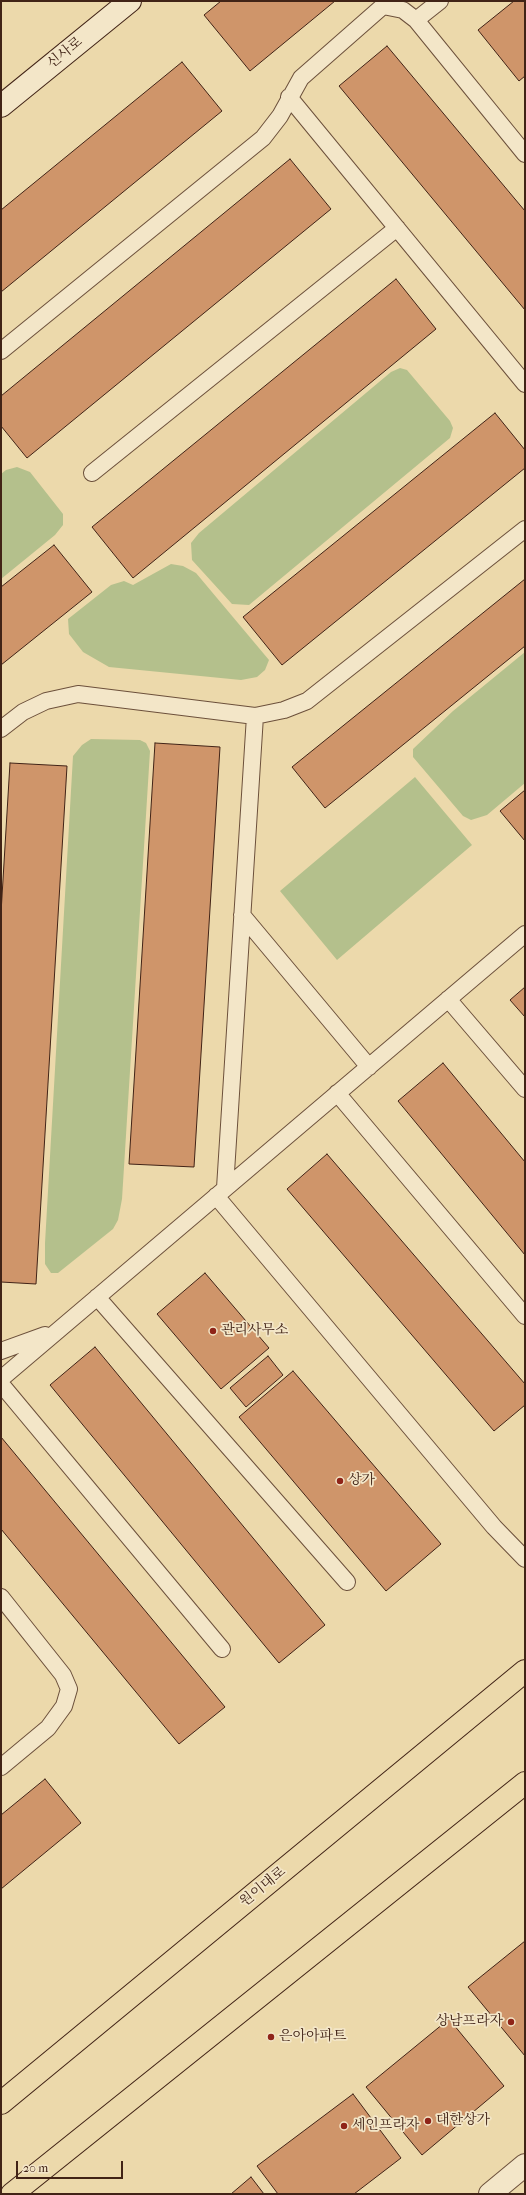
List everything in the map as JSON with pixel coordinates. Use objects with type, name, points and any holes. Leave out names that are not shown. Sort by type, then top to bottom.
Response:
[{"type":"main road","name":"신사로","points":[[1,106],[130,1]]},
{"type":"main road","name":"원이대로","points":[[1,2103],[525,1671]]},
{"type":"main road","points":[[12,2194],[525,1783]]},
{"type":"main road","points":[[490,2194],[525,2165]]},
{"type":"lane","points":[[416,20],[440,1]]},
{"type":"lane","points":[[1,351],[263,138],[280,116],[289,96],[301,78],[383,6],[390,4],[403,10],[416,20],[525,154]]},
{"type":"lane","points":[[289,96],[525,384]]},
{"type":"lane","points":[[92,473],[397,228]]},
{"type":"lane","points":[[1,729],[23,712],[46,701],[78,694],[255,716],[284,710],[307,701],[525,529]]},
{"type":"lane","points":[[255,716],[242,915],[221,1192],[494,1527],[525,1559]]},
{"type":"lane","points":[[242,915],[368,1067]]},
{"type":"lane","points":[[1,1380],[525,934]]},
{"type":"lane","points":[[448,999],[525,1089]]},
{"type":"lane","points":[[338,1093],[525,1316]]},
{"type":"lane","points":[[97,1297],[347,1582]]},
{"type":"lane","points":[[1,1351],[60,1329]]},
{"type":"lane","points":[[1,1384],[222,1649]]},
{"type":"lane","points":[[1,1597],[64,1675],[69,1689],[64,1706],[48,1728],[1,1767]]},
{"type":"green space","points":[[400,368],[407,370],[450,421],[453,428],[450,438],[249,605],[232,604],[192,560],[191,543],[199,533],[391,372]]},
{"type":"green space","points":[[17,467],[30,472],[63,514],[63,525],[55,535],[1,579],[1,474],[6,470]]},
{"type":"green space","points":[[171,564],[183,566],[196,573],[269,660],[265,670],[257,677],[241,680],[109,667],[83,652],[69,634],[68,619],[111,585],[124,581],[133,585]]},
{"type":"green space","points":[[525,652],[525,783],[487,815],[471,820],[463,816],[413,757],[413,749],[453,711]]},
{"type":"green space","points":[[91,739],[140,740],[146,743],[150,751],[122,1199],[118,1220],[113,1229],[58,1273],[51,1273],[45,1264],[45,1243],[73,756],[82,745]]},
{"type":"green space","points":[[415,777],[472,845],[337,960],[280,891]]},
{"type":"building","points":[[221,1],[335,1],[250,71],[204,15]]},
{"type":"building","points":[[514,1],[525,1],[525,76],[519,81],[478,30]]},
{"type":"building","points":[[387,46],[525,211],[525,310],[339,86]]},
{"type":"building","points":[[182,62],[222,111],[1,292],[1,210]]},
{"type":"building","points":[[290,159],[331,209],[27,458],[1,426],[1,396]]},
{"type":"building","points":[[396,279],[436,329],[133,578],[92,527]]},
{"type":"building","points":[[495,413],[525,450],[525,468],[282,665],[243,617]]},
{"type":"building","points":[[54,545],[92,592],[1,665],[1,587]]},
{"type":"building","points":[[525,579],[525,646],[325,808],[292,767]]},
{"type":"building","points":[[155,743],[220,747],[194,1167],[129,1164]]},
{"type":"building","points":[[10,763],[67,766],[36,1284],[1,1282],[1,913]]},
{"type":"building","points":[[525,790],[525,841],[500,811]]},
{"type":"building","points":[[525,987],[525,1017],[510,1000]]},
{"type":"building","points":[[443,1063],[525,1162],[525,1255],[398,1101]]},
{"type":"building","points":[[327,1154],[525,1384],[525,1405],[494,1431],[287,1189]]},
{"type":"building","name":"관리사무소","points":[[205,1273],[269,1348],[221,1389],[157,1314]]},
{"type":"building","points":[[95,1347],[325,1625],[279,1663],[50,1385]]},
{"type":"building","points":[[268,1356],[283,1375],[246,1407],[230,1388]]},
{"type":"building","name":"상가","points":[[293,1371],[441,1544],[386,1591],[239,1417]]},
{"type":"building","points":[[1,1437],[225,1707],[179,1744],[1,1529]]},
{"type":"building","points":[[45,1779],[81,1823],[1,1889],[1,1815]]},
{"type":"building","name":"상남프라자","points":[[525,1941],[525,2056],[468,1987]]},
{"type":"building","name":"대한상가","points":[[449,2019],[504,2086],[422,2155],[366,2087]]},
{"type":"building","name":"세인프라자","points":[[353,2094],[401,2158],[354,2194],[278,2194],[257,2166]]},
{"type":"building","points":[[251,2177],[264,2194],[231,2194]]},
{"type":"place","name":"관리사무소","points":[[213,1331]]},
{"type":"place","name":"상가","points":[[340,1481]]},
{"type":"place","name":"상남프라자","points":[[511,2022]]},
{"type":"place","name":"은아아파트","points":[[271,2037]]},
{"type":"place","name":"대한상가","points":[[428,2121]]},
{"type":"place","name":"세인프라자","points":[[344,2126]]}]
